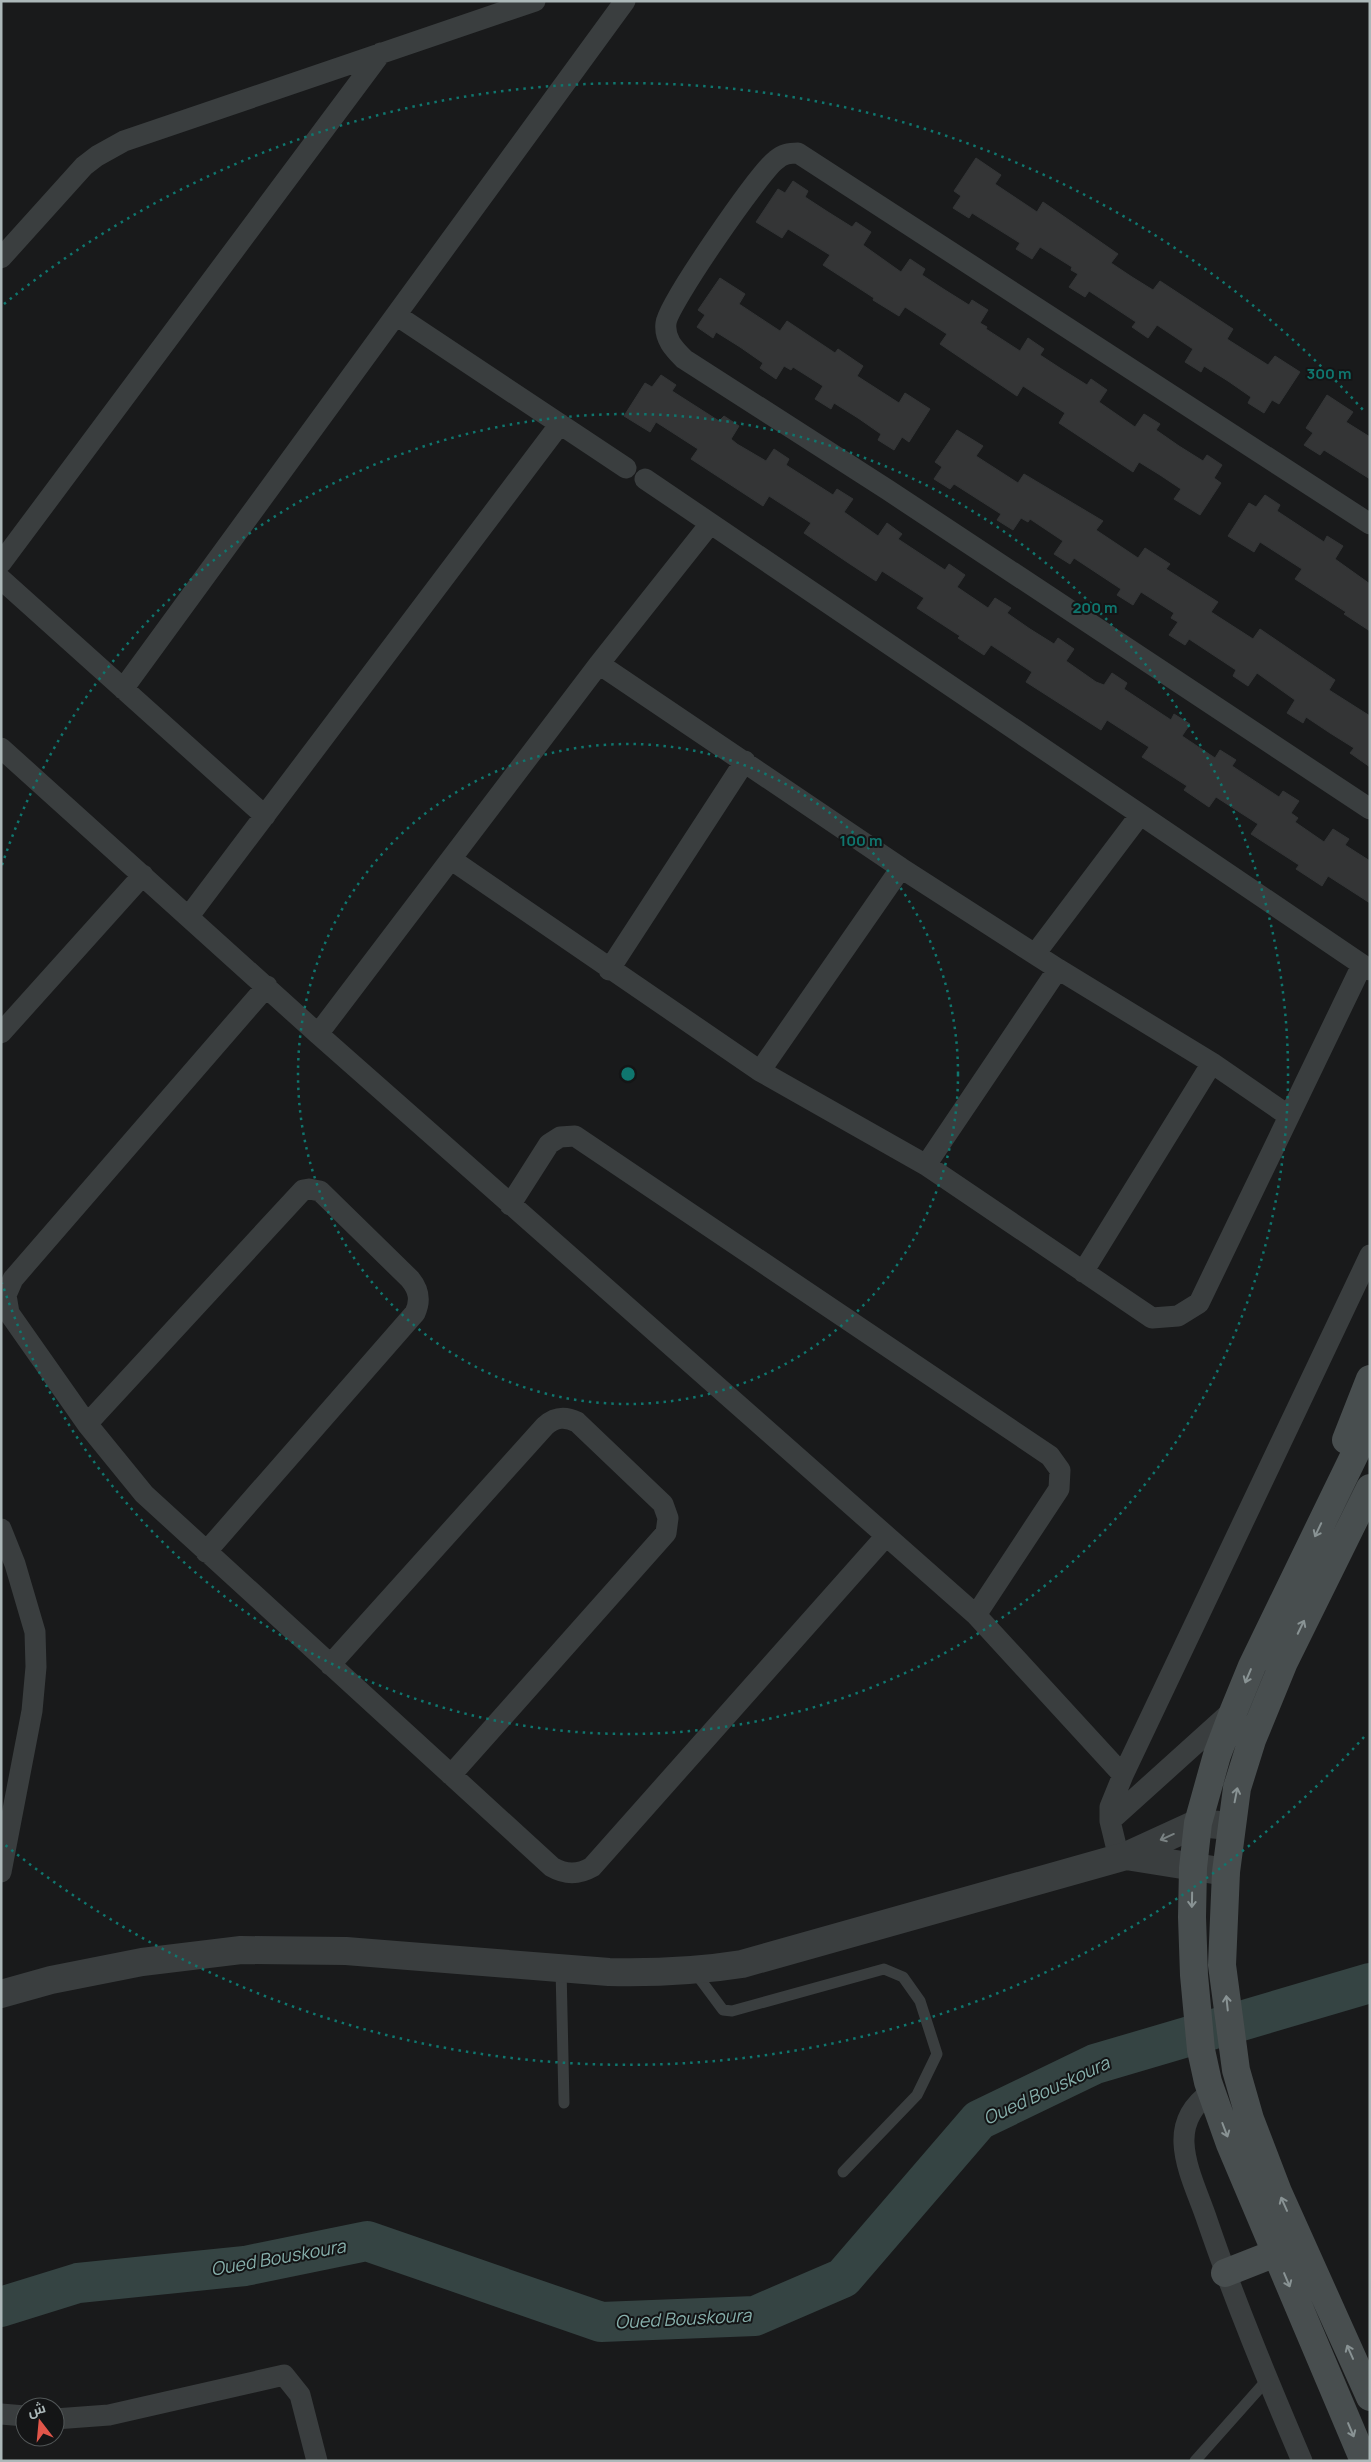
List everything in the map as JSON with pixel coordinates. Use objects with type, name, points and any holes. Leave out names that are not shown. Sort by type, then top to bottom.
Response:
[{"type":"main road","points":[[1334,1497],[1340,1455],[1370,1379]]},
{"type":"main road","points":[[1364,2461],[1230,2144],[1211,2092],[1201,2050],[1194,1975],[1193,1868],[1198,1823],[1217,1756],[1234,1710],[1252,1666],[1370,1423]]},
{"type":"main road","points":[[1370,1488],[1284,1662],[1252,1740],[1237,1788],[1230,1826],[1226,1872],[1222,1965],[1231,2041],[1242,2095],[1278,2192],[1370,2397]]},
{"type":"main road","points":[[1226,2273],[1276,2253]]},
{"type":"street","points":[[1,258],[90,161],[124,141],[535,1]]},
{"type":"street","points":[[123,689],[625,1]]},
{"type":"street","points":[[1,564],[381,53]]},
{"type":"street","points":[[1370,524],[798,153],[788,153],[767,168],[699,266],[668,316],[666,334],[670,344],[684,359],[888,490],[1370,808]]},
{"type":"street","points":[[396,315],[626,468]]},
{"type":"street","points":[[188,916],[560,424]]},
{"type":"street","points":[[452,860],[760,1071],[926,1165],[1152,1318],[1178,1316],[1199,1303],[1289,1116],[1366,968],[645,480]]},
{"type":"street","points":[[318,1034],[599,664],[710,524]]},
{"type":"street","points":[[1,580],[265,816]]},
{"type":"street","points":[[599,664],[901,868],[1058,969],[1212,1063],[1289,1116]]},
{"type":"street","points":[[1,748],[318,1034],[976,1615],[1123,1774]]},
{"type":"street","points":[[610,970],[745,761]]},
{"type":"street","points":[[1035,954],[1140,815]]},
{"type":"street","points":[[760,1071],[901,868]]},
{"type":"street","points":[[1,1033],[143,875]]},
{"type":"street","points":[[926,1165],[1058,969]]},
{"type":"street","points":[[267,986],[13,1278],[9,1287],[6,1304],[14,1321],[87,1424],[144,1494],[552,1867],[568,1874],[585,1871],[599,1859],[886,1536]]},
{"type":"street","points":[[1083,1272],[1212,1063]]},
{"type":"street","points":[[510,1204],[549,1144],[560,1137],[575,1136],[1050,1456],[1060,1470],[1059,1489],[976,1615]]},
{"type":"street","points":[[87,1424],[303,1190],[320,1191],[410,1279],[418,1292],[419,1299],[415,1313],[206,1552]]},
{"type":"street","points":[[1122,1857],[1110,1820],[1110,1807],[1123,1774],[1370,1255]]},
{"type":"street","points":[[330,1665],[544,1426],[550,1421],[563,1418],[577,1422],[659,1498],[668,1518],[666,1533],[451,1775]]},
{"type":"street","points":[[1,1529],[15,1564],[35,1632],[36,1667],[32,1711],[1,1872]]},
{"type":"street","points":[[1110,1820],[1234,1710]]},
{"type":"street","points":[[1,1994],[51,1980],[142,1962],[192,1954],[241,1950],[346,1951],[561,1968],[652,1973],[742,1964],[1122,1857],[1198,1823],[1230,1826]]},
{"type":"street","points":[[1122,1857],[1226,1872]]},
{"type":"street","points":[[1211,2092],[1200,2099],[1194,2107],[1184,2131],[1184,2144],[1226,2273],[1267,2380],[1302,2461]]},
{"type":"street","points":[[65,2418],[110,2415],[284,2375],[300,2395],[317,2461]]},
{"type":"street","points":[[1,2414],[15,2415]]},
{"type":"lane","points":[[561,1968],[564,2103]]},
{"type":"lane","points":[[694,1970],[722,2010],[732,2011],[884,1969],[902,1978],[920,2001],[937,2054],[917,2095],[843,2172]]},
{"type":"lane","points":[[1195,2461],[1267,2380]]},
{"type":"building","points":[[976,158],[1001,175],[995,184],[1037,212],[1043,202],[1118,254],[1111,263],[1132,277],[1153,290],[1160,281],[1233,329],[1227,339],[1268,365],[1275,356],[1300,372],[1279,404],[1272,400],[1264,413],[1248,403],[1251,397],[1228,381],[1204,366],[1201,372],[1185,362],[1193,349],[1157,325],[1148,338],[1132,327],[1136,322],[1089,291],[1085,297],[1069,287],[1078,274],[1071,270],[1072,267],[1040,247],[1032,259],[1016,249],[1020,243],[972,213],[969,218],[953,208],[961,196],[954,191]]},
{"type":"building","points":[[793,181],[808,191],[805,197],[852,227],[856,222],[871,232],[863,245],[901,272],[910,259],[925,269],[922,275],[969,305],[972,300],[988,310],[980,323],[987,327],[986,329],[1020,351],[1028,338],[1044,349],[1040,355],[1087,385],[1091,379],[1107,390],[1099,402],[1135,427],[1144,414],[1160,424],[1156,430],[1179,446],[1203,461],[1207,455],[1222,465],[1214,478],[1221,483],[1200,515],[1174,499],[1181,489],[1160,475],[1139,462],[1133,472],[1059,423],[1065,413],[1023,386],[1017,396],[940,344],[947,334],[905,307],[899,316],[823,265],[830,255],[788,229],[782,238],[756,222],[778,189],[785,193]]},
{"type":"building","points":[[720,278],[745,294],[739,304],[780,331],[787,321],[835,353],[838,349],[863,366],[857,376],[899,403],[905,393],[930,409],[909,442],[902,437],[894,450],[878,440],[881,434],[858,418],[834,403],[831,409],[815,399],[823,386],[793,367],[791,370],[784,366],[776,379],[760,368],[763,363],[740,347],[716,332],[713,338],[697,327],[705,315],[698,310]]},
{"type":"building","points":[[661,375],[676,385],[672,391],[719,421],[724,416],[739,426],[731,439],[737,444],[766,461],[774,449],[789,459],[786,465],[833,495],[837,489],[853,499],[844,512],[878,536],[887,523],[902,534],[898,539],[945,570],[949,564],[965,575],[957,587],[988,608],[995,598],[1011,608],[1007,613],[1030,629],[1054,644],[1058,638],[1074,649],[1066,661],[1096,682],[1104,685],[1112,673],[1127,683],[1124,689],[1171,720],[1174,714],[1190,724],[1182,736],[1215,758],[1220,750],[1236,760],[1232,766],[1279,797],[1283,791],[1299,801],[1291,813],[1298,818],[1295,822],[1324,842],[1333,829],[1349,839],[1345,845],[1370,861],[1370,903],[1328,876],[1322,886],[1296,869],[1299,865],[1251,834],[1258,824],[1216,797],[1209,807],[1184,790],[1187,786],[1142,757],[1149,747],[1107,720],[1101,730],[1026,682],[1032,672],[991,645],[984,655],[958,638],[960,636],[917,608],[924,598],[882,571],[876,581],[850,564],[804,533],[811,523],[769,496],[763,506],[691,459],[698,449],[656,422],[650,432],[624,416],[645,383],[652,387]]},
{"type":"building","points":[[1327,395],[1353,412],[1346,422],[1370,437],[1370,479],[1324,450],[1320,455],[1304,445],[1313,433],[1306,428]]},
{"type":"building","points":[[957,430],[983,446],[976,456],[1018,483],[1024,474],[1103,521],[1096,530],[1138,558],[1145,548],[1170,564],[1166,569],[1218,602],[1211,612],[1253,639],[1260,629],[1335,680],[1329,690],[1370,716],[1370,767],[1350,753],[1354,748],[1306,717],[1303,723],[1287,713],[1295,700],[1257,673],[1248,686],[1233,676],[1236,670],[1189,639],[1185,645],[1169,635],[1178,622],[1171,618],[1174,613],[1141,592],[1133,605],[1117,595],[1121,589],[1074,558],[1070,564],[1054,554],[1063,541],[1030,519],[1028,522],[1021,518],[1013,530],[997,520],[1001,514],[954,484],[950,489],[934,479],[942,467],[935,462]]},
{"type":"building","points":[[1265,495],[1280,505],[1277,511],[1324,542],[1327,536],[1343,546],[1335,559],[1370,584],[1370,631],[1344,614],[1346,612],[1295,579],[1302,569],[1260,542],[1254,552],[1228,536],[1249,503],[1256,507]]},
{"type":"waterway","name":"Oued Bouskoura","points":[[1,2307],[78,2283],[245,2266],[367,2241],[601,2322],[755,2316],[843,2278],[979,2120],[1095,2064],[1370,1983]]}]
